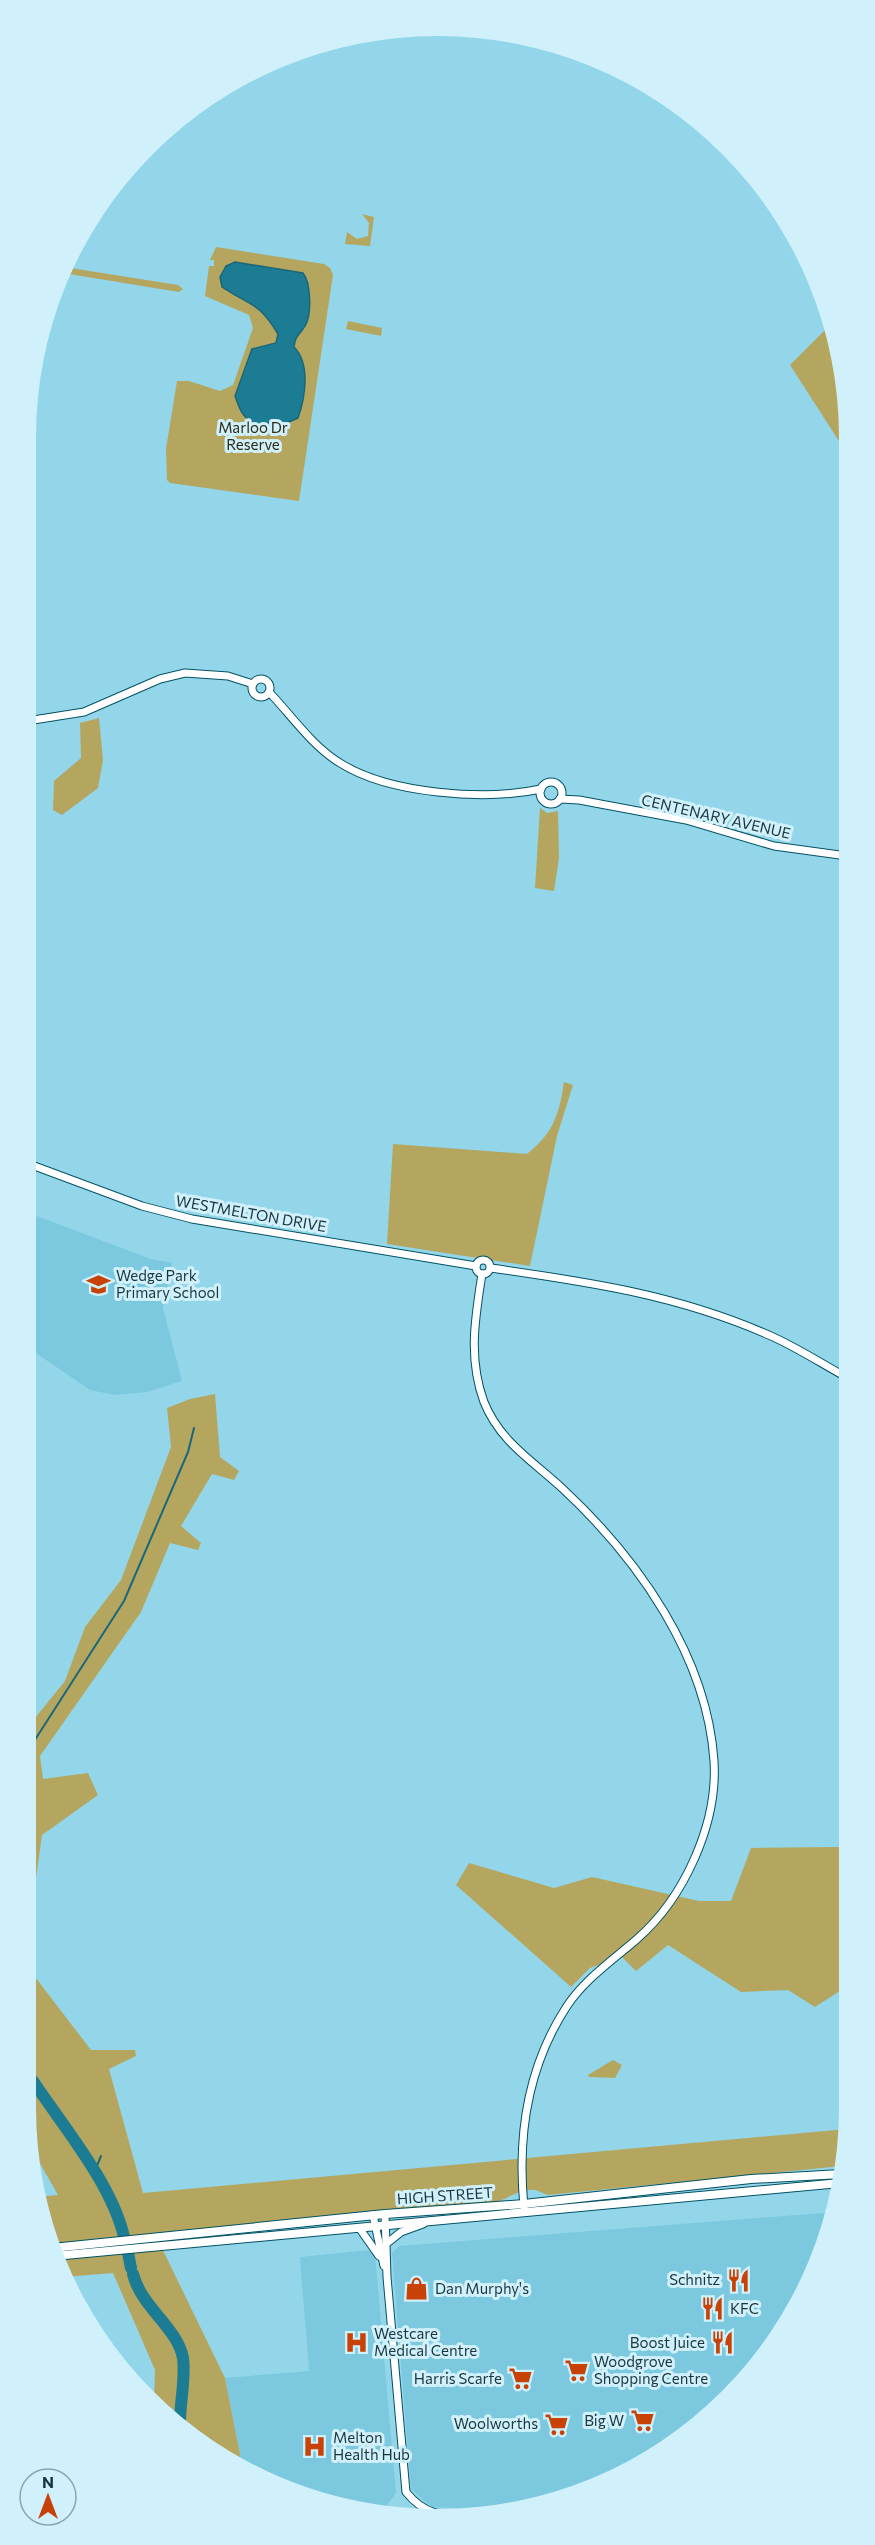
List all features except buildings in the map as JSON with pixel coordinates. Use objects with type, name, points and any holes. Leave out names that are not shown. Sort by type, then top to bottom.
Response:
[{"type":"main road","name":"HIGH STREET","points":[[61,2247],[373,2215],[524,2204],[750,2179],[833,2174]]},
{"type":"main road","name":"HIGH STREET","points":[[65,2255],[831,2184]]},
{"type":"street","points":[[36,720],[84,712],[160,678],[185,673],[228,676],[253,684]]},
{"type":"street","points":[[257,680],[265,680],[270,684],[269,692],[262,697],[256,696],[252,691],[253,684],[257,680]]},
{"type":"street","points":[[269,692],[314,741],[339,763],[372,779],[474,796],[541,794]]},
{"type":"street","points":[[553,783],[561,795],[549,804],[541,794],[545,785],[553,783]]},
{"type":"street","name":"CENTENARY AVENUE","points":[[561,795],[686,820],[774,846],[839,855]]},
{"type":"street","name":"WESTMELTON DRIVE","points":[[36,1167],[142,1206],[184,1217],[476,1266]]},
{"type":"street","points":[[482,1274],[477,1271],[476,1266],[484,1260],[489,1262],[491,1268]]},
{"type":"street","points":[[525,2213],[522,2127],[529,2089],[545,2046],[568,2004],[614,1957],[656,1922],[681,1887],[695,1858],[707,1824],[714,1764],[700,1689],[685,1651],[666,1617],[638,1574],[608,1537],[563,1489],[513,1448],[484,1401],[474,1363],[473,1335],[482,1274],[491,1268],[636,1291],[675,1301],[772,1336],[839,1373]]},
{"type":"street","points":[[385,2214],[387,2277],[406,2492],[422,2508]]},
{"type":"street","points":[[373,2215],[374,2228],[387,2277]]},
{"type":"street","points":[[386,2244],[401,2232],[425,2223]]},
{"type":"street","points":[[360,2229],[383,2263]]},
{"type":"shaded area","points":[[235,262],[303,273],[306,278],[309,291],[309,314],[305,326],[295,340],[294,347],[303,362],[305,381],[298,418],[292,421],[277,425],[254,423],[243,414],[235,396],[252,349],[276,343],[278,334],[265,315],[253,305],[222,287],[220,277],[226,266]]},
{"type":"shaded area","name":"Wedge Park Primary School","points":[[36,1216],[151,1259],[172,1263],[163,1308],[182,1381],[147,1392],[114,1395],[90,1390],[36,1353]]},
{"type":"shaded area","name":"Woodgrove Shopping Centre","points":[[824,2213],[818,2237],[798,2285],[771,2331],[739,2372],[702,2409],[661,2441],[615,2468],[567,2488],[490,2506],[431,2507],[411,2489],[392,2253],[399,2246]]},
{"type":"shaded area","name":"Melton Health Hub","points":[[370,2250],[375,2255],[396,2493],[386,2506],[308,2488],[260,2468],[240,2457],[225,2378],[309,2371],[300,2257]]},
{"type":"green space","points":[[362,214],[374,217],[370,246],[345,244],[347,232],[357,239],[368,236],[369,223]]},
{"type":"green space","name":"Marloo Dr Reserve","points":[[216,247],[324,264],[330,268],[333,275],[299,501],[170,483],[167,480],[166,449],[177,381],[189,381],[220,391],[233,385],[253,328],[249,315],[205,296],[209,266],[214,266],[214,260],[210,260]]},
{"type":"green space","points":[[73,268],[178,285],[183,289],[179,292],[71,274]]},
{"type":"green space","points":[[348,321],[382,328],[381,336],[346,329]]},
{"type":"green space","points":[[824,331],[836,385],[839,441],[790,365]]},
{"type":"green space","points":[[99,718],[103,760],[98,788],[62,815],[53,810],[54,781],[81,758],[80,723]]},
{"type":"green space","points":[[540,808],[547,813],[558,811],[559,858],[554,891],[535,888]]},
{"type":"green space","points":[[564,1082],[573,1085],[557,1136],[530,1266],[387,1244],[393,1144],[527,1154],[549,1131],[560,1105]]},
{"type":"green space","points":[[215,1394],[220,1457],[239,1471],[234,1480],[212,1474],[181,1526],[201,1543],[198,1550],[170,1543],[141,1612],[40,1756],[43,1779],[88,1773],[98,1795],[42,1835],[36,1878],[36,1717],[65,1681],[85,1627],[121,1580],[171,1447],[167,1408],[190,1399]]},
{"type":"green space","points":[[839,1847],[839,1991],[815,2007],[788,1990],[741,1992],[668,1945],[636,1971],[622,1957],[590,1968],[571,1987],[456,1885],[469,1863],[554,1888],[592,1877],[699,1901],[731,1901],[751,1848]]},
{"type":"green space","points":[[36,1978],[91,2050],[135,2050],[136,2056],[109,2069],[143,2193],[838,2130],[835,2167],[548,2195],[530,2190],[519,2192],[494,2203],[156,2236],[225,2378],[240,2457],[193,2426],[154,2391],[155,2370],[113,2273],[73,2276],[57,2237],[46,2196],[58,2195],[39,2160],[36,2108]]},
{"type":"green space","points":[[613,2060],[622,2065],[615,2078],[589,2077],[588,2075]]},
{"type":"waterway","points":[[36,1738],[124,1601],[188,1452],[194,1428]]},
{"type":"waterway","points":[[36,2085],[98,2176],[118,2217],[124,2237]]},
{"type":"waterway","points":[[94,2173],[101,2156]]},
{"type":"waterway","points":[[128,2253],[131,2268]]},
{"type":"waterway","points":[[133,2274],[143,2297],[174,2336],[183,2358],[184,2375],[180,2415]]},
{"type":"place","name":"Wedge Park Primary School","points":[[98,1285]]},
{"type":"place","name":"Schnitz","points":[[738,2280]]},
{"type":"place","name":"Dan Murphy's","points":[[417,2289]]},
{"type":"place","name":"KFC","points":[[712,2309]]},
{"type":"place","name":"Westcare Medical Centre","points":[[356,2343]]},
{"type":"place","name":"Boost Juice","points":[[723,2343]]},
{"type":"place","name":"Woodgrove Shopping Centre","points":[[576,2371]]},
{"type":"place","name":"Harris Scarfe","points":[[520,2379]]},
{"type":"place","name":"Big W","points":[[642,2421]]},
{"type":"place","name":"Woolworths","points":[[556,2424]]},
{"type":"place","name":"Melton Health Hub","points":[[315,2447]]}]
